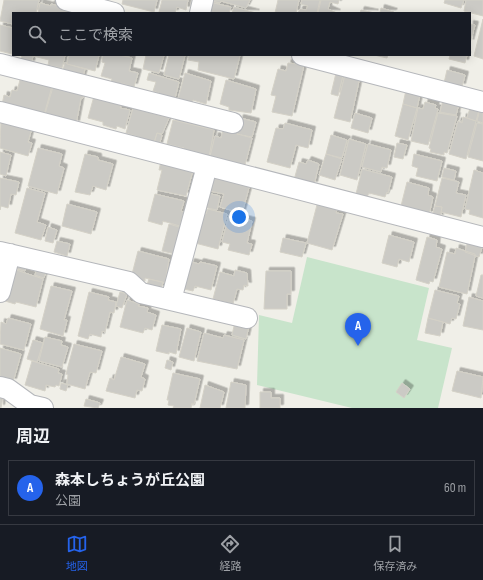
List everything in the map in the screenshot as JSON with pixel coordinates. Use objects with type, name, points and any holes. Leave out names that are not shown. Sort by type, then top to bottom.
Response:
[{"type":"street","points":[[200,12],[203,0]]},
{"type":"street","points":[[72,1],[110,12]]},
{"type":"street","points":[[306,56],[483,102]]},
{"type":"street","points":[[0,64],[233,123]]},
{"type":"street","points":[[0,112],[483,237]]},
{"type":"street","points":[[171,300],[207,166]]},
{"type":"street","points":[[0,292],[5,253],[129,282],[141,293],[247,318]]},
{"type":"street","points":[[0,387],[8,389],[30,405],[43,408]]},
{"type":"green space","points":[[307,257],[429,288],[417,340],[452,348],[438,408],[352,408],[257,385],[259,315],[292,323]]},
{"type":"building","points":[[4,0],[39,0],[36,12],[12,12],[12,24],[0,21]]},
{"type":"building","points":[[123,0],[157,0],[154,12],[122,4]]},
{"type":"building","points":[[162,0],[188,0],[186,10],[177,7],[175,12],[159,12]]},
{"type":"building","points":[[209,0],[250,0],[246,8],[221,1],[220,3]]},
{"type":"building","points":[[278,0],[299,0],[296,12],[275,12]]},
{"type":"building","points":[[302,0],[320,0],[317,12],[298,12],[300,9],[306,10],[308,6],[301,4]]},
{"type":"building","points":[[321,0],[339,0],[338,4],[330,2],[328,9],[335,12],[318,12]]},
{"type":"building","points":[[445,0],[464,0],[461,8],[444,3]]},
{"type":"building","points":[[466,0],[483,0],[483,16],[464,11]]},
{"type":"building","points":[[209,2],[231,7],[229,12],[207,12]]},
{"type":"building","points":[[40,3],[71,9],[70,12],[38,12]]},
{"type":"building","points":[[234,7],[252,12],[232,12]]},
{"type":"building","points":[[381,8],[394,12],[380,12]]},
{"type":"building","points":[[483,19],[483,59],[474,56]]},
{"type":"building","points":[[471,24],[475,25],[471,39]]},
{"type":"building","points":[[0,25],[12,28],[12,54],[0,51]]},
{"type":"building","points":[[22,56],[33,56],[31,64],[20,61]]},
{"type":"building","points":[[33,56],[65,56],[62,68],[48,65],[49,60]]},
{"type":"building","points":[[69,56],[99,56],[95,71],[67,64]]},
{"type":"building","points":[[103,56],[123,56],[132,58],[129,71],[138,73],[134,87],[121,83],[120,88],[110,85],[112,79],[101,76],[105,63],[102,62]]},
{"type":"building","points":[[146,56],[164,56],[159,73],[143,69]]},
{"type":"building","points":[[169,56],[185,56],[179,79],[164,75]]},
{"type":"building","points":[[189,56],[240,56],[234,79],[198,70],[199,62],[188,60]]},
{"type":"building","points":[[450,56],[467,56],[465,63],[449,59]]},
{"type":"building","points":[[65,62],[67,64],[85,69],[82,79],[62,74]]},
{"type":"building","points":[[288,63],[304,65],[292,116],[272,112],[276,96],[271,95],[278,69],[286,71]]},
{"type":"building","points":[[447,70],[465,75],[462,87],[444,83]]},
{"type":"building","points":[[149,73],[179,82],[174,102],[158,96],[159,93],[153,91],[156,82],[147,80]]},
{"type":"building","points":[[185,73],[211,81],[206,104],[193,100],[192,103],[178,99]]},
{"type":"building","points":[[336,73],[343,75],[338,96],[331,94]]},
{"type":"building","points":[[345,75],[359,81],[350,122],[334,118]]},
{"type":"building","points":[[20,80],[52,86],[44,115],[2,105],[4,95],[10,97],[12,90],[17,91]]},
{"type":"building","points":[[226,80],[256,89],[251,113],[229,110],[229,107],[220,104]]},
{"type":"building","points":[[53,87],[84,93],[83,98],[81,98],[76,124],[45,114]]},
{"type":"building","points":[[406,90],[420,94],[417,108],[403,104]]},
{"type":"building","points":[[94,96],[122,103],[120,108],[130,110],[125,129],[117,126],[116,129],[103,125],[103,122],[88,118]]},
{"type":"building","points":[[443,100],[459,104],[456,115],[440,112]]},
{"type":"building","points":[[425,102],[436,105],[435,108],[438,109],[428,145],[411,141],[418,108],[423,109]]},
{"type":"building","points":[[403,104],[417,108],[408,140],[395,136]]},
{"type":"building","points":[[133,108],[169,118],[162,134],[157,133],[153,145],[138,141],[139,137],[126,133]]},
{"type":"building","points":[[470,108],[479,110],[476,121],[467,118]]},
{"type":"building","points":[[480,109],[483,110],[483,123],[477,121]]},
{"type":"building","points":[[355,113],[372,118],[368,133],[351,128]]},
{"type":"building","points":[[438,113],[457,116],[447,153],[444,152],[444,155],[430,152],[431,149],[429,148]]},
{"type":"building","points":[[463,117],[476,121],[466,159],[449,154],[458,121],[462,123]]},
{"type":"building","points":[[240,118],[256,122],[252,137],[237,134]]},
{"type":"building","points":[[1,120],[32,128],[28,142],[32,143],[28,156],[0,148]]},
{"type":"building","points":[[173,120],[214,130],[209,157],[183,151],[184,148],[167,144]]},
{"type":"building","points":[[285,123],[312,130],[308,148],[296,145],[290,168],[267,162],[276,128],[283,129]]},
{"type":"building","points":[[477,123],[483,124],[483,161],[468,157]]},
{"type":"building","points":[[223,130],[252,138],[245,165],[210,157],[215,136],[221,138]]},
{"type":"building","points":[[157,133],[162,135],[159,146],[154,144]]},
{"type":"building","points":[[331,135],[347,140],[342,158],[326,154]]},
{"type":"building","points":[[349,139],[366,144],[357,180],[340,175]]},
{"type":"building","points":[[397,143],[407,145],[403,159],[394,157]]},
{"type":"building","points":[[368,144],[391,150],[387,168],[382,167],[381,172],[362,167]]},
{"type":"building","points":[[38,148],[62,154],[59,166],[64,168],[57,194],[28,186]]},
{"type":"building","points":[[0,152],[11,155],[6,176],[0,174]]},
{"type":"building","points":[[85,154],[98,157],[98,160],[113,164],[106,190],[93,186],[90,195],[75,192]]},
{"type":"building","points":[[326,154],[342,159],[335,180],[319,175]]},
{"type":"building","points":[[414,154],[442,161],[437,181],[416,176],[418,168],[412,166]]},
{"type":"building","points":[[308,160],[319,164],[314,185],[294,180],[299,162],[306,164]]},
{"type":"building","points":[[161,161],[193,170],[186,196],[157,190],[162,170],[159,170]]},
{"type":"building","points":[[444,168],[456,171],[454,180],[442,177]]},
{"type":"building","points":[[362,169],[392,177],[388,193],[387,192],[385,197],[369,193],[367,197],[356,194]]},
{"type":"building","points":[[474,170],[483,173],[483,218],[469,214],[470,210],[465,209]]},
{"type":"building","points":[[214,174],[250,184],[242,213],[220,207],[224,194],[210,191]]},
{"type":"building","points":[[0,178],[19,182],[16,195],[11,194],[8,208],[1,206],[0,210]]},
{"type":"building","points":[[442,178],[459,182],[456,193],[466,195],[461,217],[441,212],[442,207],[435,206]]},
{"type":"building","points":[[407,182],[429,188],[428,195],[433,197],[429,215],[401,206]]},
{"type":"building","points":[[27,188],[45,193],[37,222],[46,225],[41,240],[15,233]]},
{"type":"building","points":[[207,193],[220,196],[217,210],[203,207]]},
{"type":"building","points":[[155,194],[184,201],[181,211],[184,212],[180,226],[163,221],[162,225],[148,221]]},
{"type":"building","points":[[318,201],[337,209],[336,213],[343,214],[332,250],[307,243]]},
{"type":"building","points":[[67,204],[97,212],[91,234],[62,226]]},
{"type":"building","points":[[435,206],[442,207],[440,218],[432,216]]},
{"type":"building","points":[[208,209],[227,214],[218,249],[195,243],[203,213],[206,214]]},
{"type":"building","points":[[229,215],[252,221],[247,243],[252,244],[249,255],[228,250],[230,244],[222,242]]},
{"type":"building","points":[[169,224],[182,228],[175,254],[162,251]]},
{"type":"building","points":[[48,227],[57,230],[53,243],[45,241]]},
{"type":"building","points":[[389,235],[414,242],[409,262],[399,259],[397,267],[382,263]]},
{"type":"building","points":[[427,237],[437,240],[436,247],[442,249],[433,282],[430,281],[429,284],[416,280]]},
{"type":"building","points":[[283,238],[306,243],[302,257],[280,252]]},
{"type":"building","points":[[468,240],[483,244],[479,257],[465,252]]},
{"type":"building","points":[[57,241],[70,244],[67,256],[54,252]]},
{"type":"building","points":[[456,248],[475,254],[467,294],[439,287],[447,252],[455,254]]},
{"type":"building","points":[[138,251],[169,259],[165,283],[145,278],[145,281],[131,278]]},
{"type":"building","points":[[191,262],[199,264],[200,262],[217,266],[211,290],[195,286],[193,291],[184,289]]},
{"type":"building","points":[[16,263],[26,267],[25,271],[14,268]]},
{"type":"building","points":[[37,268],[46,271],[44,278],[35,275]]},
{"type":"building","points":[[16,270],[43,279],[36,307],[5,301],[11,279]]},
{"type":"building","points":[[235,270],[247,273],[248,286],[244,285],[243,290],[237,289],[233,304],[213,299],[220,272],[234,276]]},
{"type":"building","points":[[266,271],[291,271],[291,294],[287,294],[287,309],[264,309]]},
{"type":"building","points":[[481,275],[483,275],[483,298],[476,296]]},
{"type":"building","points":[[149,279],[163,282],[161,289],[147,285]]},
{"type":"building","points":[[51,286],[72,291],[64,320],[67,320],[63,336],[40,329]]},
{"type":"building","points":[[435,290],[459,296],[457,303],[460,304],[456,319],[452,318],[450,324],[428,318]]},
{"type":"building","points":[[89,292],[109,297],[108,300],[116,302],[114,313],[110,312],[105,332],[102,331],[101,337],[90,334],[88,339],[78,336]]},
{"type":"building","points":[[120,292],[127,294],[122,308],[116,306]]},
{"type":"building","points":[[469,297],[483,301],[483,330],[463,326]]},
{"type":"building","points":[[127,300],[139,304],[138,306],[148,308],[147,312],[156,315],[152,330],[145,328],[143,333],[120,327]]},
{"type":"building","points":[[8,318],[31,324],[24,350],[0,344],[1,322],[6,324]]},
{"type":"building","points":[[428,318],[443,322],[440,336],[425,333]]},
{"type":"building","points":[[235,322],[249,326],[246,339],[232,335]]},
{"type":"building","points":[[162,325],[181,329],[176,354],[156,351]]},
{"type":"building","points":[[187,328],[201,332],[194,361],[179,357]]},
{"type":"building","points":[[204,333],[223,338],[224,335],[244,340],[237,369],[197,361]]},
{"type":"building","points":[[45,337],[62,341],[61,345],[68,347],[62,367],[39,361]]},
{"type":"building","points":[[33,340],[43,343],[37,362],[27,359]]},
{"type":"building","points":[[74,344],[102,351],[96,373],[90,372],[85,389],[67,384],[68,375],[66,374]]},
{"type":"building","points":[[0,348],[21,354],[13,382],[0,378]]},
{"type":"building","points":[[121,357],[145,364],[141,377],[145,379],[142,391],[137,390],[135,398],[106,391],[110,378],[114,380]]},
{"type":"building","points":[[167,360],[173,362],[171,370],[165,368]]},
{"type":"building","points":[[32,361],[59,369],[58,373],[62,374],[59,386],[56,385],[55,387],[46,385],[45,391],[25,385]]},
{"type":"building","points":[[457,371],[483,377],[481,398],[452,391]]},
{"type":"building","points":[[173,373],[200,379],[194,404],[192,403],[191,408],[173,408],[174,406],[168,405],[169,400],[167,400]]},
{"type":"building","points":[[231,382],[246,385],[245,408],[226,408]]},
{"type":"building","points":[[61,383],[68,385],[66,391],[60,389]]},
{"type":"building","points":[[402,383],[410,389],[404,398],[396,392]]},
{"type":"building","points":[[205,385],[224,392],[220,408],[200,408]]},
{"type":"building","points":[[260,392],[271,392],[271,398],[280,398],[280,408],[260,408]]},
{"type":"building","points":[[0,397],[3,397],[1,408],[0,408]]},
{"type":"building","points":[[86,399],[100,403],[98,408],[84,406]]},
{"type":"place","name":"森本しちょうが丘公園","points":[[358,346]]}]
